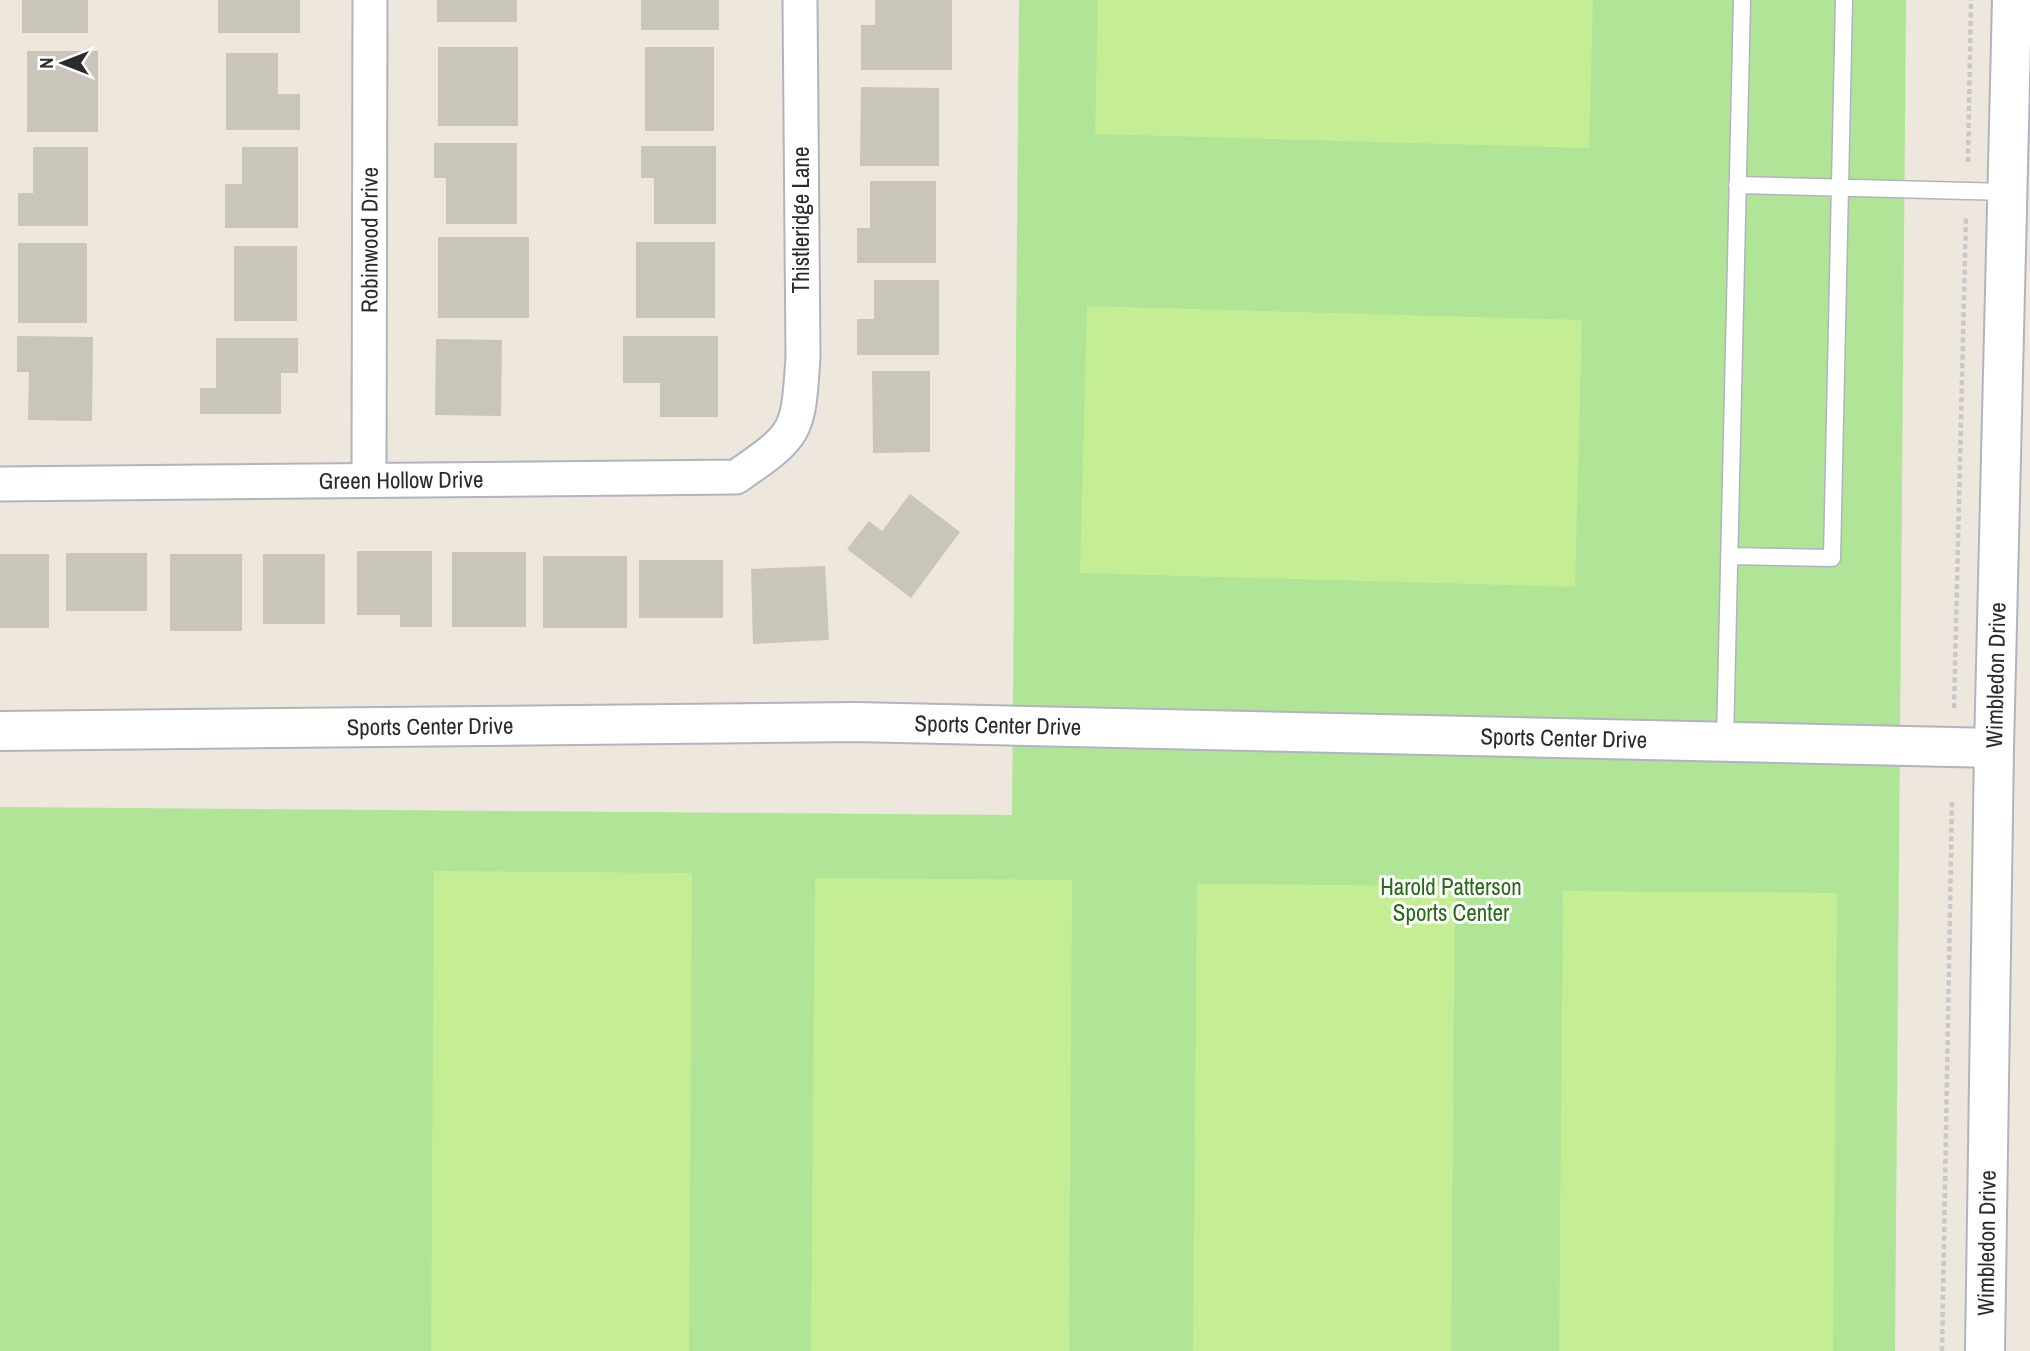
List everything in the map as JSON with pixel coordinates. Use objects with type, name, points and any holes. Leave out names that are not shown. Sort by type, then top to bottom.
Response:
[{"type":"street","name":"Robinwood Drive","points":[[369,480],[370,0]]},
{"type":"street","name":"Thistleridge Lane","points":[[787,437],[799,415],[803,357],[800,0]]},
{"type":"street","name":"Wimbledon Drive","points":[[1985,1351],[1994,748],[2012,0]]},
{"type":"street","name":"Green Hollow Drive","points":[[0,484],[736,477],[781,446],[787,437]]},
{"type":"street","name":"Sports Center Drive","points":[[0,731],[856,722],[1994,748]]},
{"type":"lane","points":[[1725,742],[1742,0]]},
{"type":"lane","points":[[1729,556],[1832,558],[1844,0]]},
{"type":"lane","points":[[1737,185],[2008,192]]},
{"type":"path","points":[[1968,162],[1971,0]]},
{"type":"path","points":[[1954,708],[1966,214]]},
{"type":"path","points":[[1942,1351],[1952,800]]},
{"type":"green space","name":"Harold Patterson Sports Center","points":[[1019,0],[1906,0],[1895,1351],[0,1351],[0,807],[1012,815]]},
{"type":"green space","points":[[1098,0],[1593,0],[1589,148],[1095,134]]},
{"type":"green space","points":[[1087,306],[1582,320],[1575,587],[1080,573]]},
{"type":"green space","points":[[434,871],[692,873],[689,1351],[431,1351]]},
{"type":"green space","points":[[815,878],[1072,880],[1069,1351],[811,1351]]},
{"type":"green space","points":[[1197,884],[1455,886],[1451,1351],[1193,1351]]},
{"type":"green space","points":[[1563,891],[1837,893],[1833,1351],[1559,1351]]},
{"type":"building","points":[[22,0],[88,0],[88,33],[22,33]]},
{"type":"building","points":[[218,0],[300,0],[300,33],[218,33]]},
{"type":"building","points":[[437,0],[517,0],[517,22],[437,22]]},
{"type":"building","points":[[641,0],[719,0],[719,30],[641,30]]},
{"type":"building","points":[[875,0],[952,0],[952,70],[861,70],[861,25],[875,25]]},
{"type":"building","points":[[438,47],[518,47],[518,126],[438,126]]},
{"type":"building","points":[[645,47],[714,47],[714,131],[645,131]]},
{"type":"building","points":[[27,51],[98,51],[98,132],[27,132]]},
{"type":"building","points":[[226,53],[278,53],[278,94],[300,94],[300,130],[226,130]]},
{"type":"building","points":[[861,87],[939,88],[939,166],[860,166]]},
{"type":"building","points":[[434,143],[517,143],[517,224],[446,224],[446,178],[434,178]]},
{"type":"building","points":[[641,146],[716,146],[716,224],[654,224],[654,178],[641,178]]},
{"type":"building","points":[[33,147],[88,147],[88,226],[18,226],[18,193],[33,193]]},
{"type":"building","points":[[242,147],[298,147],[298,228],[225,228],[225,184],[242,184]]},
{"type":"building","points":[[870,181],[936,181],[936,263],[857,263],[857,228],[870,228]]},
{"type":"building","points":[[438,237],[529,237],[529,318],[438,318]]},
{"type":"building","points":[[636,242],[715,242],[715,318],[636,318]]},
{"type":"building","points":[[18,243],[87,243],[87,323],[18,323]]},
{"type":"building","points":[[234,246],[297,246],[297,321],[234,321]]},
{"type":"building","points":[[874,280],[939,280],[939,355],[857,355],[857,319],[874,319]]},
{"type":"building","points":[[17,336],[93,337],[92,421],[28,420],[29,372],[17,372]]},
{"type":"building","points":[[623,336],[718,336],[718,417],[660,417],[660,383],[623,383]]},
{"type":"building","points":[[216,338],[298,338],[298,373],[281,373],[281,414],[200,414],[200,388],[216,388]]},
{"type":"building","points":[[436,339],[502,340],[501,416],[435,415]]},
{"type":"building","points":[[872,371],[930,371],[930,452],[873,453]]},
{"type":"building","points":[[910,494],[960,532],[911,598],[847,549],[869,521],[882,531]]},
{"type":"building","points":[[357,551],[432,551],[432,627],[400,627],[400,615],[357,615]]},
{"type":"building","points":[[452,552],[526,552],[526,627],[452,627]]},
{"type":"building","points":[[66,553],[147,553],[147,611],[66,611]]},
{"type":"building","points":[[0,554],[49,554],[49,628],[0,628]]},
{"type":"building","points":[[170,554],[242,554],[242,631],[170,631]]},
{"type":"building","points":[[263,554],[325,554],[325,624],[263,624]]},
{"type":"building","points":[[543,556],[627,556],[627,628],[543,628]]},
{"type":"building","points":[[639,560],[723,560],[723,618],[639,618]]},
{"type":"building","points":[[825,566],[829,640],[753,644],[751,569]]}]
